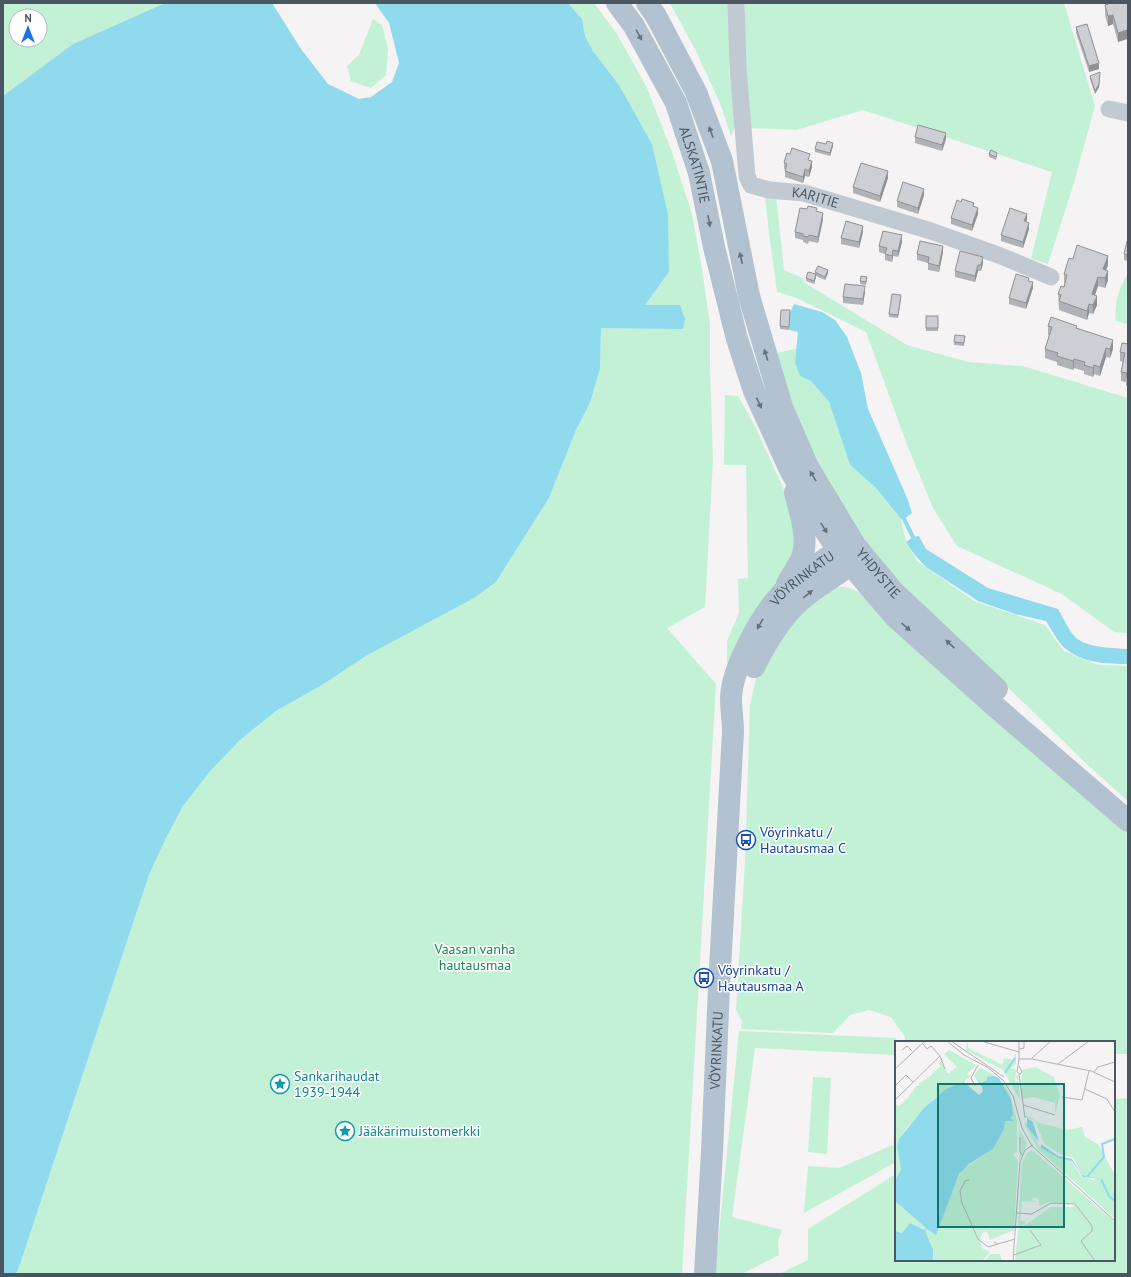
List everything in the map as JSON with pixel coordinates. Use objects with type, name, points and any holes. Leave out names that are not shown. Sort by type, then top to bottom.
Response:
[{"type":"main road","name":"ALSKATINTIE","points":[[617,3],[634,26],[676,103],[700,173],[714,247],[737,340]]},
{"type":"main road","name":"ALSKATINTIE","points":[[647,3],[656,16],[696,92],[722,162],[749,296]]},
{"type":"main road","name":"YHDYSTIE","points":[[749,296],[782,407],[808,468],[848,553]]},
{"type":"main road","name":"YHDYSTIE","points":[[737,340],[754,391],[790,470],[822,526],[848,553],[894,592],[1003,694],[1096,792],[1128,821]]},
{"type":"main road","points":[[782,592],[801,560],[805,545],[804,529],[790,470]]},
{"type":"main road","name":"VÖYRINKATU","points":[[704,1274],[712,1152],[719,987],[734,732],[731,697],[741,658],[764,617],[782,592],[826,558],[848,553]]},
{"type":"main road","name":"VÖYRINKATU","points":[[734,732],[744,705],[752,670],[776,628],[793,606],[812,591],[848,553]]},
{"type":"street","name":"KARITIE","points":[[736,3],[738,68],[747,176],[751,185],[769,190],[804,193],[931,231],[998,255],[1051,277]]},
{"type":"street","points":[[1109,109],[1128,113]]},
{"type":"green space","points":[[3,3],[165,3],[73,44],[3,96]]},
{"type":"green space","name":"Vaasan vanha hautausmaa","points":[[568,3],[594,3],[617,34],[647,88],[672,152],[692,214],[710,324],[713,460],[705,607],[667,628],[716,684],[682,1274],[16,1274],[149,875],[183,806],[211,769],[240,740],[276,711],[322,685],[366,656],[474,598],[496,582],[549,498],[576,430],[590,403],[600,369],[601,328],[645,305],[669,272],[652,144],[619,85],[593,51],[585,36],[582,19]]},
{"type":"green space","points":[[670,3],[730,3],[729,71],[737,122],[731,136],[720,103],[696,51]]},
{"type":"green space","points":[[745,3],[1064,3],[1095,106],[1073,186],[1048,264],[1031,259],[1052,172],[863,110],[796,130],[748,128],[744,69]]},
{"type":"green space","points":[[373,19],[382,25],[388,49],[386,75],[371,88],[351,81],[347,66],[359,55]]},
{"type":"green space","points":[[776,196],[784,270],[803,278],[805,283],[907,345],[968,362],[1023,366],[1128,398],[1128,633],[1114,632],[1062,594],[957,546],[933,508],[906,442],[866,332],[797,298],[777,292],[765,197]]},
{"type":"green space","points":[[1127,275],[1128,324],[1116,321],[1117,297]]},
{"type":"green space","points":[[796,349],[795,362],[829,402],[850,465],[876,488],[901,519],[906,542],[917,561],[974,601],[1045,625],[1064,651],[1098,665],[1128,666],[1128,801],[1090,767],[898,581],[858,531],[814,458],[771,354]]},
{"type":"green space","points":[[725,395],[738,396],[755,426],[794,512],[795,545],[791,560],[727,683],[727,641],[739,613],[738,579],[748,578],[746,465],[724,465]]},
{"type":"green space","points":[[832,587],[846,587],[859,592],[965,692],[1128,833],[1128,1054],[1115,1054],[1115,1041],[905,1041],[905,1037],[891,1017],[869,1010],[850,1015],[833,1033],[741,1029],[742,1021],[736,1010],[745,862],[750,705],[756,679],[770,649],[794,613]]},
{"type":"green space","points":[[739,1031],[896,1038],[894,1055],[755,1048],[732,1217],[782,1230],[778,1241],[779,1255],[742,1274],[715,1274]]},
{"type":"green space","points":[[813,1077],[831,1078],[827,1154],[808,1152]]},
{"type":"green space","points":[[1128,1098],[1128,1274],[779,1274],[808,1260],[808,1229],[895,1175],[895,1261],[1115,1261],[1115,1099]]},
{"type":"green space","points":[[895,1116],[895,1163],[804,1213],[808,1166],[839,1168],[893,1145]]},
{"type":"water","points":[[165,3],[272,3],[301,49],[328,84],[359,99],[371,97],[392,82],[399,63],[389,23],[375,3],[568,3],[582,19],[585,36],[593,51],[619,85],[652,144],[668,215],[669,272],[645,305],[680,305],[685,319],[683,329],[601,328],[600,369],[590,403],[576,430],[549,498],[496,582],[474,598],[366,656],[322,685],[276,711],[240,740],[211,770],[183,806],[149,875],[20,1264],[16,1274],[3,1274],[3,96],[73,44]]},
{"type":"water","points":[[794,304],[822,312],[835,320],[847,337],[861,373],[868,409],[908,500],[912,513],[904,519],[901,519],[876,488],[850,465],[829,402],[811,381],[800,376],[795,362],[798,332],[789,330],[790,313]]},
{"type":"water","points":[[919,536],[926,549],[988,588],[1058,609],[1070,631],[1076,638],[1084,643],[1109,648],[1128,649],[1128,664],[1096,662],[1080,657],[1063,647],[1046,621],[1015,614],[978,601],[926,567],[920,561],[906,542],[913,537]]},
{"type":"building","points":[[1111,3],[1128,3],[1128,33],[1127,30],[1118,33],[1113,15],[1108,16],[1105,5]]},
{"type":"building","points":[[1087,24],[1099,63],[1089,66],[1076,27]]},
{"type":"building","points":[[1100,72],[1099,84],[1095,91],[1090,76]]},
{"type":"building","points":[[918,125],[946,133],[942,145],[915,137]]},
{"type":"building","points":[[827,141],[833,143],[830,153],[815,149],[817,142],[826,144]]},
{"type":"building","points":[[792,148],[810,154],[808,160],[812,161],[809,171],[805,169],[803,177],[785,171],[787,164],[784,162],[787,153],[790,154]]},
{"type":"building","points":[[991,150],[997,153],[996,157],[989,154]]},
{"type":"building","points":[[861,163],[888,171],[880,196],[853,187]]},
{"type":"building","points":[[903,182],[924,189],[918,208],[897,201]]},
{"type":"building","points":[[962,199],[974,203],[973,206],[978,208],[972,225],[951,218],[957,200],[961,202]]},
{"type":"building","points":[[808,206],[817,208],[816,211],[823,213],[818,237],[809,235],[808,237],[803,236],[803,234],[795,232],[800,208],[807,209]]},
{"type":"building","points":[[1010,208],[1027,214],[1024,221],[1029,223],[1023,242],[1001,235]]},
{"type":"building","points":[[846,221],[863,226],[859,242],[841,238]]},
{"type":"building","points":[[883,231],[902,235],[898,251],[893,250],[892,256],[885,254],[887,248],[879,246]]},
{"type":"building","points":[[920,241],[943,246],[939,266],[928,263],[929,257],[917,254]]},
{"type":"building","points":[[1128,241],[1128,255],[1124,254]]},
{"type":"building","points":[[1077,245],[1108,256],[1103,269],[1108,271],[1105,278],[1098,277],[1092,294],[1097,296],[1093,305],[1089,304],[1087,311],[1059,301],[1061,295],[1058,294],[1061,286],[1064,287],[1067,275],[1064,274],[1069,258],[1073,259]]},
{"type":"building","points":[[960,251],[983,257],[981,265],[978,265],[975,276],[955,271]]},
{"type":"building","points":[[818,266],[828,270],[825,277],[815,272]]},
{"type":"building","points":[[808,272],[816,274],[814,281],[806,278]]},
{"type":"building","points":[[1016,274],[1029,278],[1028,281],[1033,282],[1026,303],[1009,298]]},
{"type":"building","points":[[861,276],[867,277],[866,282],[860,281]]},
{"type":"building","points":[[845,284],[865,286],[863,299],[843,297]]},
{"type":"building","points":[[892,294],[901,295],[898,315],[889,314]]},
{"type":"building","points":[[781,310],[790,310],[789,327],[780,326]]},
{"type":"building","points":[[926,316],[938,316],[938,328],[926,328]]},
{"type":"building","points":[[1051,317],[1077,326],[1076,328],[1113,340],[1110,349],[1106,348],[1100,367],[1094,365],[1093,368],[1084,365],[1085,362],[1074,359],[1073,361],[1057,356],[1058,353],[1045,349],[1052,327],[1048,326]]},
{"type":"building","points":[[955,335],[965,336],[964,343],[954,342]]},
{"type":"building","points":[[1122,343],[1128,344],[1128,377],[1126,377],[1127,373],[1121,372],[1125,353],[1120,352]]},
{"type":"waterway","points":[[902,515],[915,541]]},
{"type":"place","name":"Vöyrinkatu / Hautausmaa C","points":[[746,840]]},
{"type":"place","name":"Vöyrinkatu / Hautausmaa A","points":[[704,978]]},
{"type":"place","name":"Sankarihaudat 1939-1944","points":[[280,1084]]},
{"type":"place","name":"Jääkärimuistomerkki","points":[[345,1131]]}]
